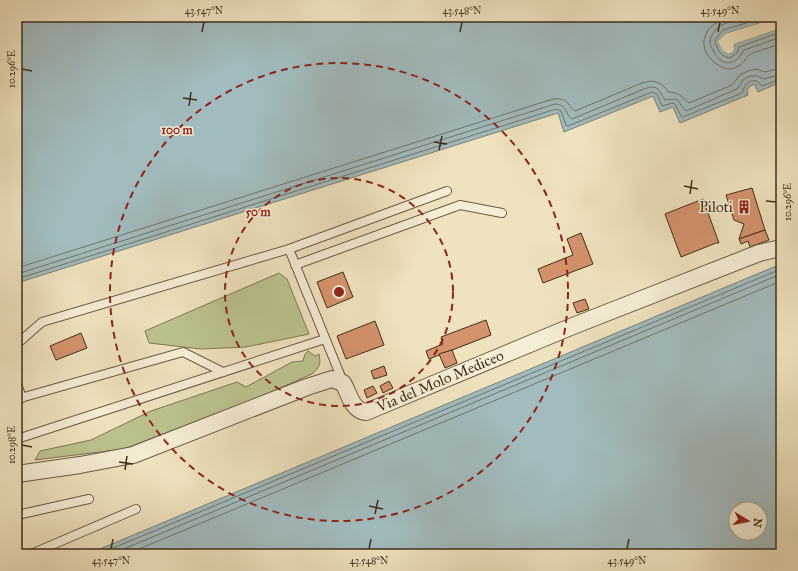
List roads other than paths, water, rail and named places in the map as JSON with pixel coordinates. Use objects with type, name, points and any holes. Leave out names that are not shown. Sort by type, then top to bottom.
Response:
[{"type":"street","name":"Via del Molo Mediceo","points":[[343,383],[355,407],[366,412],[573,326],[759,253],[781,248]]},
{"type":"street","points":[[17,473],[87,464],[133,455],[307,387],[332,379],[343,383]]},
{"type":"lane","points":[[17,344],[42,322],[289,249],[447,191]]},
{"type":"lane","points":[[295,265],[460,205],[502,213]]},
{"type":"lane","points":[[289,249],[343,383]]},
{"type":"lane","points":[[17,439],[325,339]]},
{"type":"lane","points":[[17,384],[19,399],[183,352],[223,372]]},
{"type":"lane","points":[[17,515],[89,499]]},
{"type":"lane","points":[[31,554],[136,509]]},
{"type":"water","points":[[17,17],[775,17],[725,34],[718,41],[729,54],[734,51],[734,44],[781,28],[781,82],[758,92],[754,84],[747,90],[748,95],[680,123],[673,107],[660,112],[653,96],[564,132],[558,113],[17,283]]},
{"type":"water","points":[[781,264],[781,554],[88,554]]},
{"type":"place","name":"Piloti","points":[[744,207]]}]
